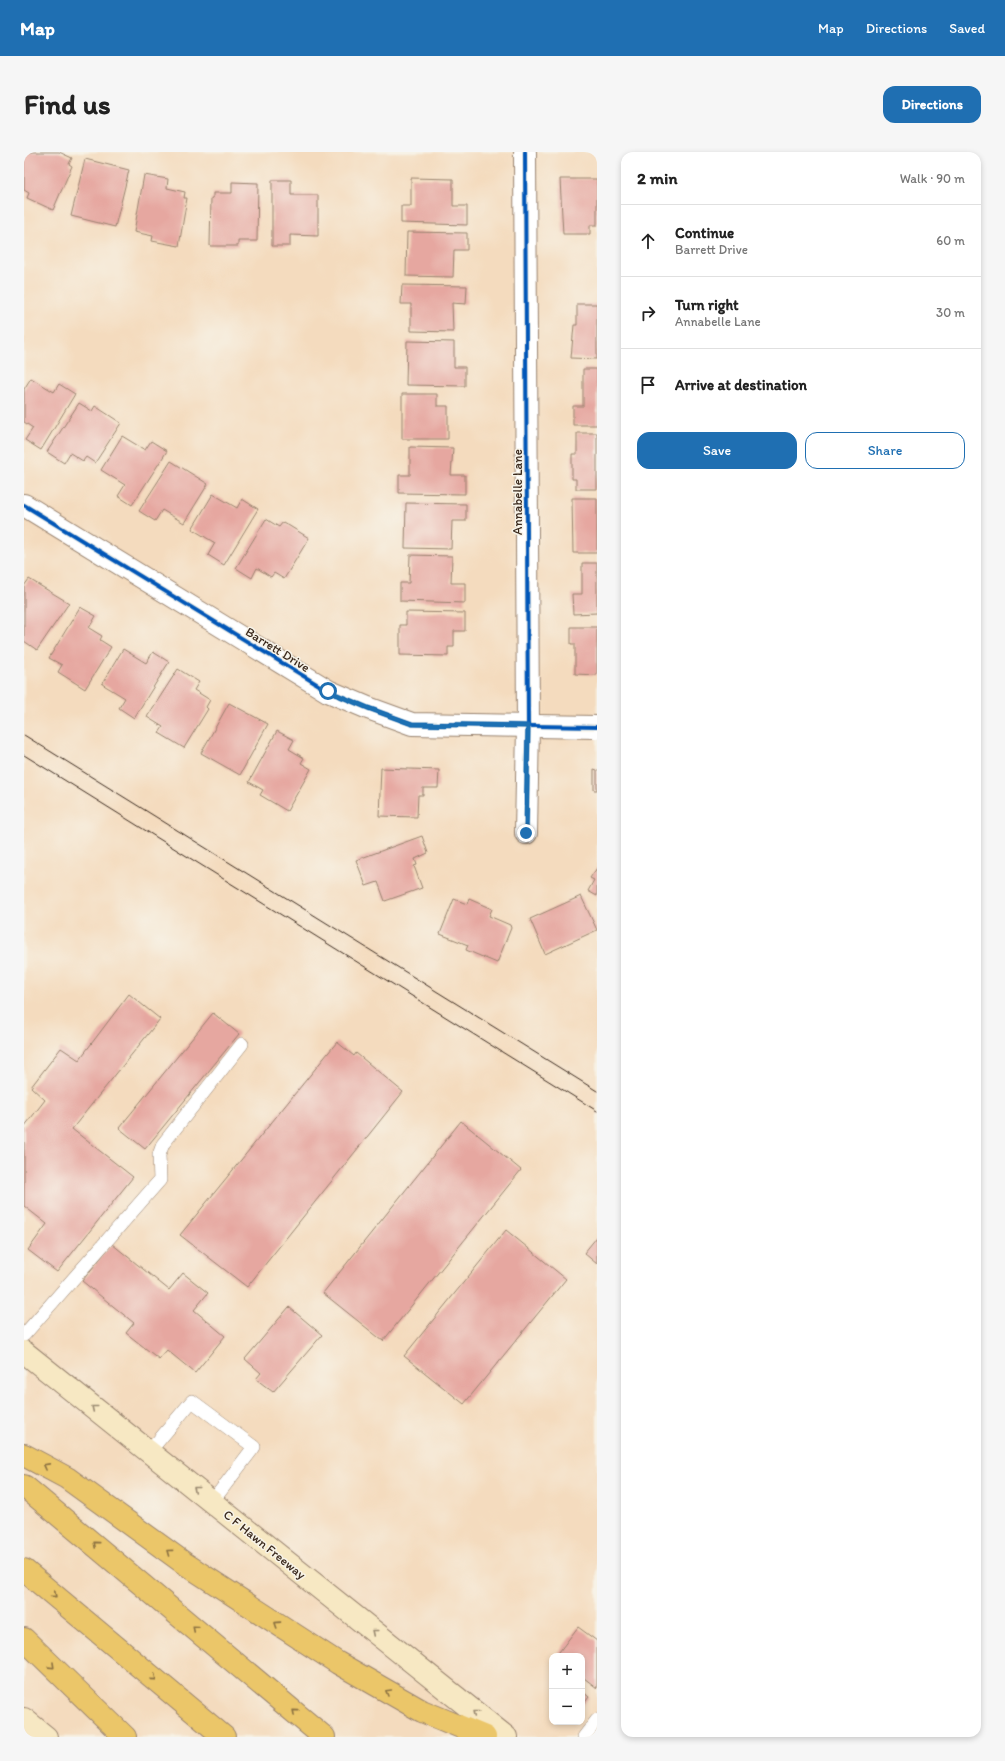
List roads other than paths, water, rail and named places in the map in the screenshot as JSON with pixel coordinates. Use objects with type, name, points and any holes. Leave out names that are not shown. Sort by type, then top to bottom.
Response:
[{"type":"highway","points":[[24,1455],[67,1478],[184,1563],[338,1663],[422,1711],[485,1737]]},
{"type":"highway","points":[[24,1486],[324,1737]]},
{"type":"highway","points":[[24,1570],[224,1737]]},
{"type":"highway","points":[[24,1639],[125,1737]]},
{"type":"main road","name":"C F Hawn Freeway","points":[[24,1352],[506,1737]]},
{"type":"main road","points":[[24,1719],[46,1737]]},
{"type":"street","name":"Annabelle Lane","points":[[525,152],[528,726],[526,833]]},
{"type":"street","name":"Barrett Drive","points":[[24,505],[328,691],[368,708],[412,724],[597,727]]},
{"type":"lane","points":[[24,1335],[160,1180],[159,1155],[163,1144],[242,1044]]},
{"type":"lane","points":[[149,1452],[192,1401],[254,1447],[212,1502]]},
{"type":"lane","points":[[584,1737],[597,1720]]},
{"type":"tram line","points":[[24,735],[597,1091]]},
{"type":"tram line","points":[[24,755],[597,1111]]}]
